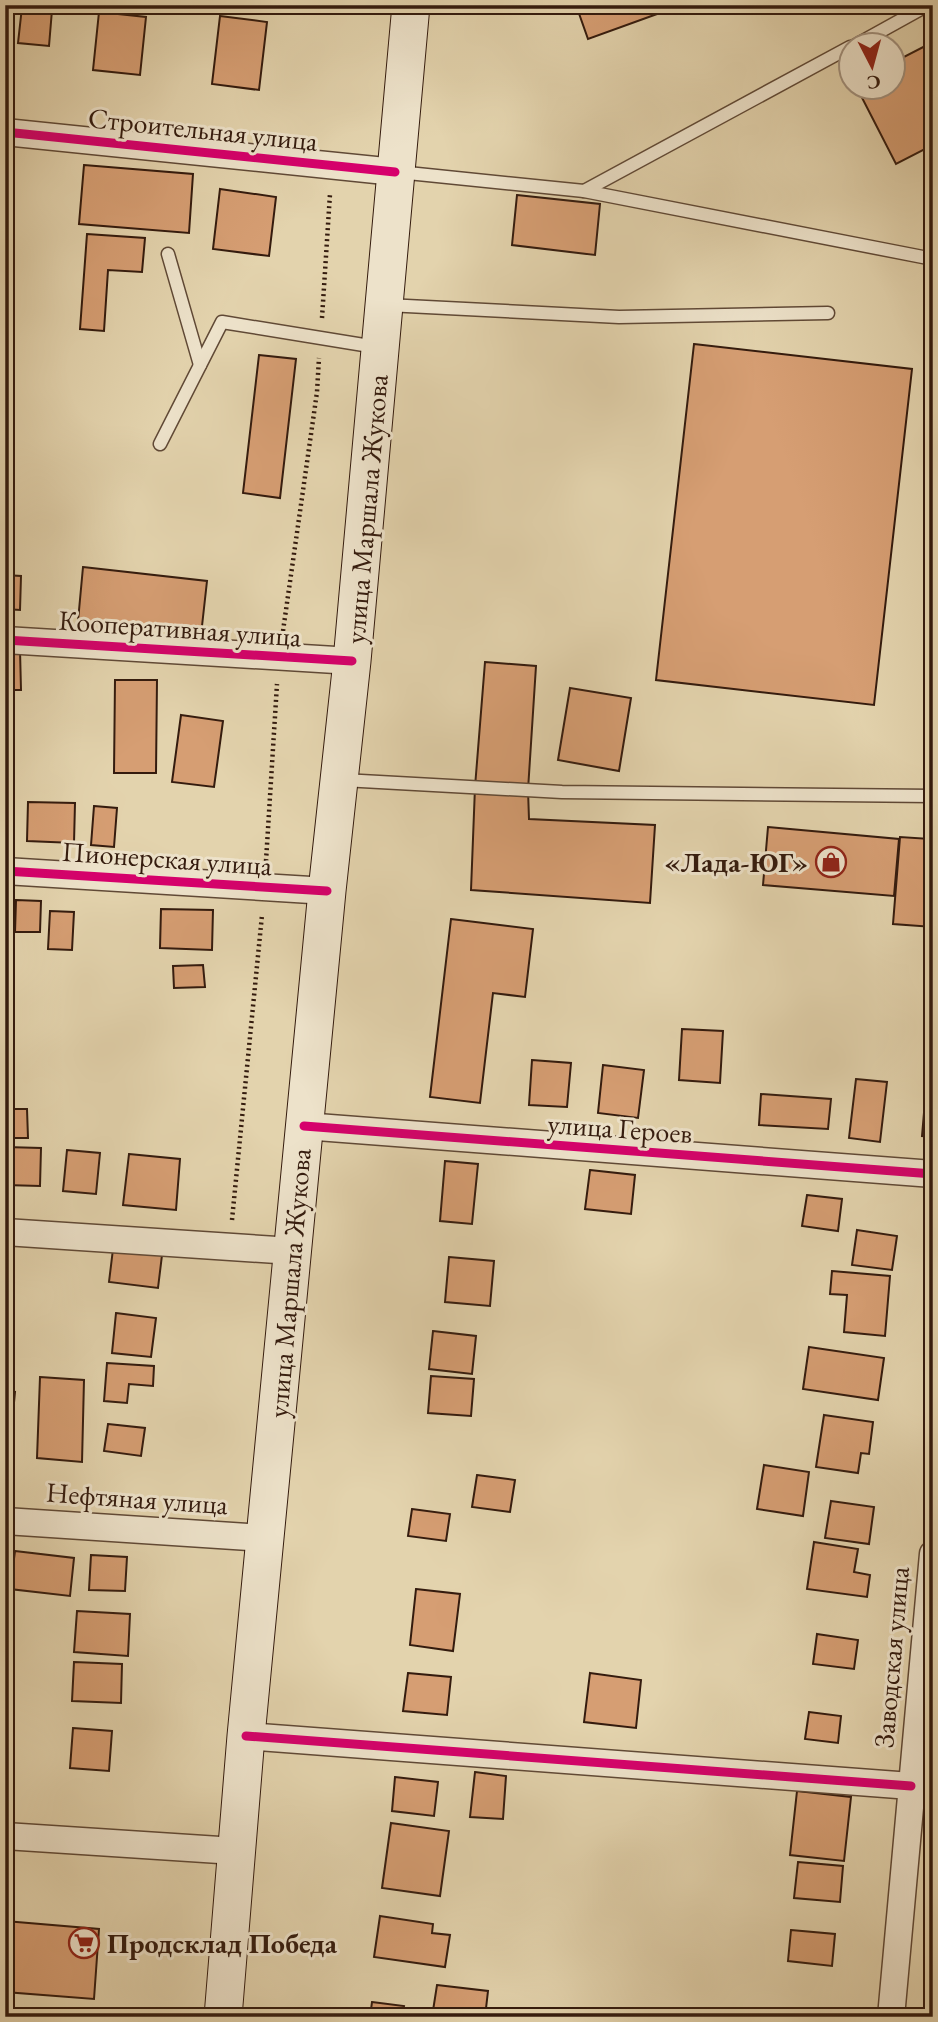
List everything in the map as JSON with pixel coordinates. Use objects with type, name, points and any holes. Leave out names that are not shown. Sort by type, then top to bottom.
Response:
[{"type":"main road","name":"улица Маршала Жукова","points":[[223,2017],[235,1851],[327,891],[352,661],[411,5]]},
{"type":"street","name":"Строительная улица","points":[[5,132],[395,172]]},
{"type":"street","name":"Кооперативная улица","points":[[5,640],[352,661]]},
{"type":"street","name":"Пионерская улица","points":[[5,871],[327,891]]},
{"type":"street","name":"улица Героев","points":[[304,1126],[933,1174]]},
{"type":"street","points":[[5,1232],[292,1251]]},
{"type":"street","name":"Нефтяная улица","points":[[5,1521],[265,1538]]},
{"type":"street","name":"Заводская улица","points":[[891,2017],[933,1554]]},
{"type":"street","points":[[246,1736],[911,1786]]},
{"type":"street","points":[[5,1836],[235,1851]]},
{"type":"lane","points":[[878,32],[928,5]]},
{"type":"lane","points":[[584,191],[836,55]]},
{"type":"lane","points":[[395,172],[584,191],[933,259]]},
{"type":"lane","points":[[168,254],[200,365]]},
{"type":"lane","points":[[383,305],[619,317],[828,313]]},
{"type":"lane","points":[[160,444],[222,322],[380,347]]},
{"type":"lane","points":[[339,780],[562,792],[933,796]]},
{"type":"path","points":[[229,1247],[265,887],[279,657],[317,391],[332,165]]},
{"type":"building","points":[[576,5],[682,5],[588,39]]},
{"type":"building","points":[[22,7],[52,10],[49,46],[18,43]]},
{"type":"building","points":[[99,12],[146,17],[140,75],[93,70]]},
{"type":"building","points":[[220,16],[267,22],[259,90],[212,84]]},
{"type":"building","points":[[933,42],[933,145],[896,164],[864,102],[906,102],[906,56]]},
{"type":"building","points":[[84,165],[193,174],[189,233],[79,224]]},
{"type":"building","points":[[220,189],[276,197],[269,256],[213,249]]},
{"type":"building","points":[[517,195],[600,204],[595,255],[512,245]]},
{"type":"building","points":[[87,234],[145,238],[142,272],[108,270],[104,331],[80,329]]},
{"type":"building","points":[[694,344],[912,369],[874,705],[656,680]]},
{"type":"building","points":[[259,355],[296,359],[280,498],[243,493]]},
{"type":"building","points":[[83,567],[207,581],[201,635],[78,621]]},
{"type":"building","points":[[5,575],[21,576],[20,610],[5,609]]},
{"type":"building","points":[[20,650],[21,690],[5,690],[5,651]]},
{"type":"building","points":[[485,662],[536,666],[528,790],[475,787]]},
{"type":"building","points":[[115,680],[157,680],[156,773],[114,773]]},
{"type":"building","points":[[570,688],[631,698],[619,771],[558,760]]},
{"type":"building","points":[[181,715],[223,721],[214,787],[172,782]]},
{"type":"building","points":[[5,765],[13,766],[9,815],[5,814]]},
{"type":"building","points":[[475,787],[528,790],[529,819],[655,825],[650,903],[471,890]]},
{"type":"building","points":[[28,802],[75,803],[74,843],[27,841]]},
{"type":"building","points":[[94,806],[117,808],[114,847],[91,845]]},
{"type":"building","points":[[768,827],[899,839],[894,896],[763,885]]},
{"type":"building","points":[[931,830],[933,927],[893,924],[900,837],[930,839]]},
{"type":"building","points":[[16,900],[41,901],[40,932],[15,932]]},
{"type":"building","points":[[161,909],[213,910],[212,950],[160,948]]},
{"type":"building","points":[[50,911],[74,912],[72,950],[48,949]]},
{"type":"building","points":[[451,919],[533,929],[525,997],[493,993],[480,1103],[430,1097]]},
{"type":"building","points":[[203,965],[205,987],[174,988],[173,966]]},
{"type":"building","points":[[682,1029],[723,1031],[720,1083],[679,1080]]},
{"type":"building","points":[[532,1060],[571,1063],[567,1107],[529,1105]]},
{"type":"building","points":[[603,1065],[644,1070],[638,1118],[598,1113]]},
{"type":"building","points":[[856,1079],[887,1082],[880,1142],[849,1138]]},
{"type":"building","points":[[761,1094],[831,1099],[828,1129],[759,1125]]},
{"type":"building","points":[[925,1101],[933,1102],[933,1137],[922,1136]]},
{"type":"building","points":[[5,1109],[27,1109],[28,1138],[5,1138]]},
{"type":"building","points":[[5,1147],[41,1148],[40,1186],[5,1185]]},
{"type":"building","points":[[67,1150],[100,1153],[96,1194],[63,1191]]},
{"type":"building","points":[[129,1154],[180,1159],[176,1210],[123,1205]]},
{"type":"building","points":[[445,1161],[478,1164],[472,1224],[440,1221]]},
{"type":"building","points":[[590,1170],[635,1175],[631,1214],[585,1209]]},
{"type":"building","points":[[807,1195],[842,1199],[838,1231],[802,1226]]},
{"type":"building","points":[[857,1230],[897,1236],[892,1270],[852,1265]]},
{"type":"building","points":[[113,1249],[162,1255],[158,1288],[109,1282]]},
{"type":"building","points":[[449,1257],[494,1261],[490,1306],[445,1302]]},
{"type":"building","points":[[832,1271],[890,1276],[885,1336],[844,1332],[847,1295],[830,1294]]},
{"type":"building","points":[[5,1283],[14,1283],[12,1319],[5,1319]]},
{"type":"building","points":[[116,1313],[156,1318],[151,1357],[112,1353]]},
{"type":"building","points":[[433,1331],[476,1336],[472,1374],[429,1369]]},
{"type":"building","points":[[809,1347],[884,1358],[878,1400],[803,1389]]},
{"type":"building","points":[[107,1363],[154,1366],[153,1386],[129,1384],[127,1403],[104,1401]]},
{"type":"building","points":[[431,1376],[474,1379],[471,1416],[428,1413]]},
{"type":"building","points":[[40,1377],[84,1380],[82,1462],[37,1458]]},
{"type":"building","points":[[5,1391],[15,1392],[10,1445],[5,1445]]},
{"type":"building","points":[[824,1415],[873,1422],[869,1454],[861,1453],[858,1473],[816,1467]]},
{"type":"building","points":[[108,1424],[145,1428],[141,1456],[104,1451]]},
{"type":"building","points":[[764,1465],[809,1472],[803,1516],[757,1509]]},
{"type":"building","points":[[477,1475],[515,1480],[510,1512],[472,1507]]},
{"type":"building","points":[[831,1501],[874,1507],[869,1544],[825,1538]]},
{"type":"building","points":[[412,1509],[450,1514],[446,1541],[408,1536]]},
{"type":"building","points":[[814,1542],[858,1549],[854,1572],[870,1575],[867,1597],[807,1589]]},
{"type":"building","points":[[15,1551],[74,1558],[70,1596],[10,1589]]},
{"type":"building","points":[[91,1555],[127,1557],[125,1591],[89,1590]]},
{"type":"building","points":[[416,1589],[460,1594],[453,1651],[410,1645]]},
{"type":"building","points":[[77,1611],[130,1614],[128,1656],[74,1652]]},
{"type":"building","points":[[817,1634],[858,1640],[854,1669],[813,1664]]},
{"type":"building","points":[[74,1662],[122,1664],[121,1703],[72,1701]]},
{"type":"building","points":[[408,1673],[451,1677],[447,1715],[403,1711]]},
{"type":"building","points":[[590,1673],[641,1680],[636,1728],[584,1722]]},
{"type":"building","points":[[809,1712],[841,1716],[838,1743],[805,1739]]},
{"type":"building","points":[[73,1728],[112,1731],[109,1771],[70,1768]]},
{"type":"building","points":[[475,1772],[506,1776],[503,1819],[470,1817]]},
{"type":"building","points":[[395,1777],[438,1782],[434,1816],[392,1811]]},
{"type":"building","points":[[797,1791],[851,1797],[844,1861],[790,1855]]},
{"type":"building","points":[[391,1823],[449,1831],[440,1896],[382,1888]]},
{"type":"building","points":[[798,1862],[843,1866],[840,1902],[794,1898]]},
{"type":"building","points":[[380,1916],[433,1924],[432,1933],[450,1935],[445,1967],[374,1957]]},
{"type":"building","points":[[5,1921],[99,1929],[94,1999],[5,1992]]},
{"type":"building","points":[[791,1930],[835,1934],[832,1966],[788,1961]]},
{"type":"building","points":[[437,1985],[488,1991],[485,2017],[432,2017]]},
{"type":"building","points":[[372,2002],[404,2006],[402,2017],[370,2017]]},
{"type":"building","points":[[772,2008],[826,2012],[825,2017],[771,2017]]},
{"type":"cycle path","points":[[5,132],[395,172]]},
{"type":"cycle path","points":[[5,640],[352,661]]},
{"type":"cycle path","points":[[5,871],[327,891]]},
{"type":"cycle path","points":[[304,1126],[933,1174]]},
{"type":"cycle path","points":[[246,1736],[911,1786]]},
{"type":"place","name":"«Лада-ЮГ»","points":[[831,862]]},
{"type":"place","name":"Продсклад Победа","points":[[84,1943]]}]
